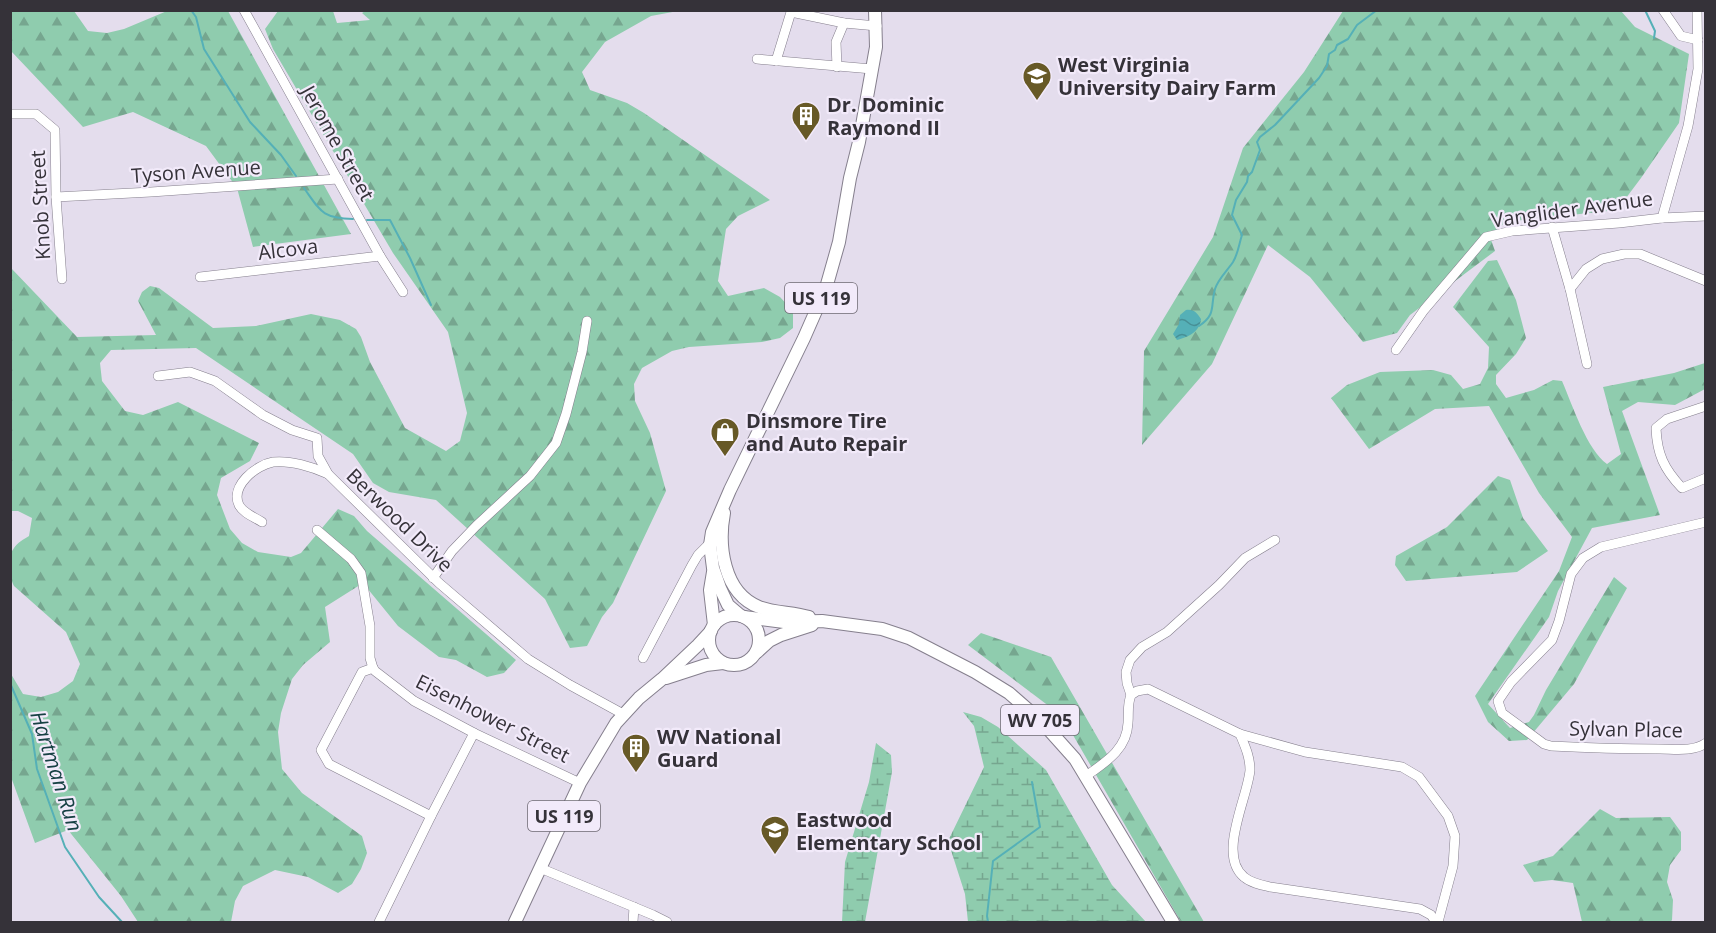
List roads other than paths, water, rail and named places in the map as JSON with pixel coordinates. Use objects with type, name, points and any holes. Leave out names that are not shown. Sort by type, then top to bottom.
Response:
[{"type":"main road","name":"US 119","points":[[515,922],[580,783],[596,754],[623,714],[698,645],[713,628],[710,590],[713,568],[710,543],[712,532],[730,489],[826,288],[839,242],[850,178],[860,142],[877,26],[875,10]]},
{"type":"main road","points":[[730,489],[721,536],[727,571],[739,593],[754,605],[762,608],[799,614],[822,621]]},
{"type":"main road","name":"US 119","points":[[713,568],[728,605],[743,617]]},
{"type":"main road","points":[[728,616],[743,617],[756,628],[760,644],[757,652],[746,663],[732,666],[715,657],[709,644],[713,628],[720,619],[728,616]]},
{"type":"main road","name":"WV 705","points":[[743,617],[784,622],[822,621],[882,629],[909,638],[975,672],[1002,689],[1026,707],[1060,740],[1086,776],[1173,922]]},
{"type":"main road","name":"WV 705","points":[[757,652],[781,634],[822,621]]},
{"type":"main road","name":"US 119","points":[[662,679],[706,665],[723,663]]},
{"type":"street","name":"Jerome Street","points":[[244,10],[380,256],[403,292]]},
{"type":"street","points":[[1663,10],[1681,36],[1698,40]]},
{"type":"street","name":"Vanglider Avenue","points":[[1396,350],[1424,310],[1486,237],[1512,231],[1662,218],[1688,126],[1698,69],[1697,10]]},
{"type":"street","points":[[776,61],[790,12],[844,23],[877,26]]},
{"type":"street","points":[[837,67],[836,42],[844,23]]},
{"type":"street","points":[[757,59],[872,69]]},
{"type":"street","name":"Knob Street","points":[[10,114],[36,114],[55,130],[62,279]]},
{"type":"street","name":"Tyson Avenue","points":[[57,197],[338,179]]},
{"type":"street","points":[[1662,218],[1706,216]]},
{"type":"street","points":[[1552,227],[1570,289],[1587,363]]},
{"type":"street","points":[[1570,289],[1586,268],[1602,259],[1624,254],[1640,254],[1706,281]]},
{"type":"street","name":"Alcova","points":[[200,278],[380,256]]},
{"type":"street","points":[[433,578],[452,551],[530,476],[556,444],[582,352],[587,321]]},
{"type":"street","name":"Berwood Drive","points":[[158,376],[190,372],[215,381],[263,416],[317,438],[318,456],[328,474],[433,578],[528,659],[623,714]]},
{"type":"street","points":[[1706,406],[1667,419],[1656,428],[1657,446],[1670,475],[1676,482],[1682,488],[1706,478]]},
{"type":"street","points":[[262,522],[243,510],[238,503],[238,491],[243,480],[254,471],[272,462],[313,467],[328,474]]},
{"type":"street","name":"Sylvan Place","points":[[1703,745],[1682,750],[1551,746],[1544,744],[1502,713],[1498,701],[1511,682],[1552,640],[1571,574],[1583,558],[1601,546],[1706,522]]},
{"type":"street","points":[[317,530],[351,559],[361,573],[370,626],[370,658],[373,668],[362,672],[321,750],[329,764],[431,816]]},
{"type":"street","points":[[1086,776],[1116,754],[1125,740],[1131,695],[1126,672],[1130,660],[1142,646],[1167,632],[1220,585],[1245,558],[1275,540]]},
{"type":"street","points":[[643,658],[692,565],[710,543]]},
{"type":"street","name":"Eisenhower Street","points":[[373,668],[414,701],[474,733],[580,783]]},
{"type":"street","points":[[1131,695],[1148,689],[1240,734],[1305,752],[1402,766],[1419,777],[1448,816],[1455,836],[1453,866],[1437,922]]},
{"type":"street","points":[[379,922],[474,733]]},
{"type":"street","points":[[1240,734],[1248,753],[1250,771],[1233,847],[1234,858],[1242,876],[1270,887],[1420,909],[1431,915],[1437,922]]},
{"type":"street","points":[[540,868],[667,922]]},
{"type":"street","points":[[633,922],[634,908]]},
{"type":"water","points":[[1186,310],[1197,313],[1201,319],[1200,324],[1193,333],[1177,340],[1173,334],[1179,324],[1180,315]]},
{"type":"waterway","points":[[191,10],[196,17],[204,49],[250,122],[281,155],[296,176]]},
{"type":"waterway","points":[[1199,326],[1211,314],[1216,285],[1233,262],[1237,252],[1242,235],[1232,215],[1236,200],[1252,172],[1260,150],[1257,142],[1319,78],[1327,66],[1329,54],[1335,50],[1337,45],[1348,39],[1357,25],[1377,10]]},
{"type":"waterway","points":[[1645,10],[1655,31],[1654,38]]},
{"type":"waterway","points":[[304,188],[323,212],[335,217],[353,219]]},
{"type":"waterway","points":[[367,220],[390,220],[431,305]]},
{"type":"waterway","name":"Hartman Run","points":[[10,683],[32,734],[37,769],[65,847],[99,897],[122,922]]},
{"type":"waterway","points":[[988,922],[993,861],[1040,827],[1032,782]]},
{"type":"place","name":"West Virginia University Dairy Farm","points":[[1037,102]]},
{"type":"place","name":"Dr. Dominic Raymond II","points":[[806,142]]},
{"type":"place","name":"Dinsmore Tire and Auto Repair","points":[[725,458]]},
{"type":"place","name":"WV National Guard","points":[[636,774]]},
{"type":"place","name":"Eastwood Elementary School","points":[[775,856]]}]
